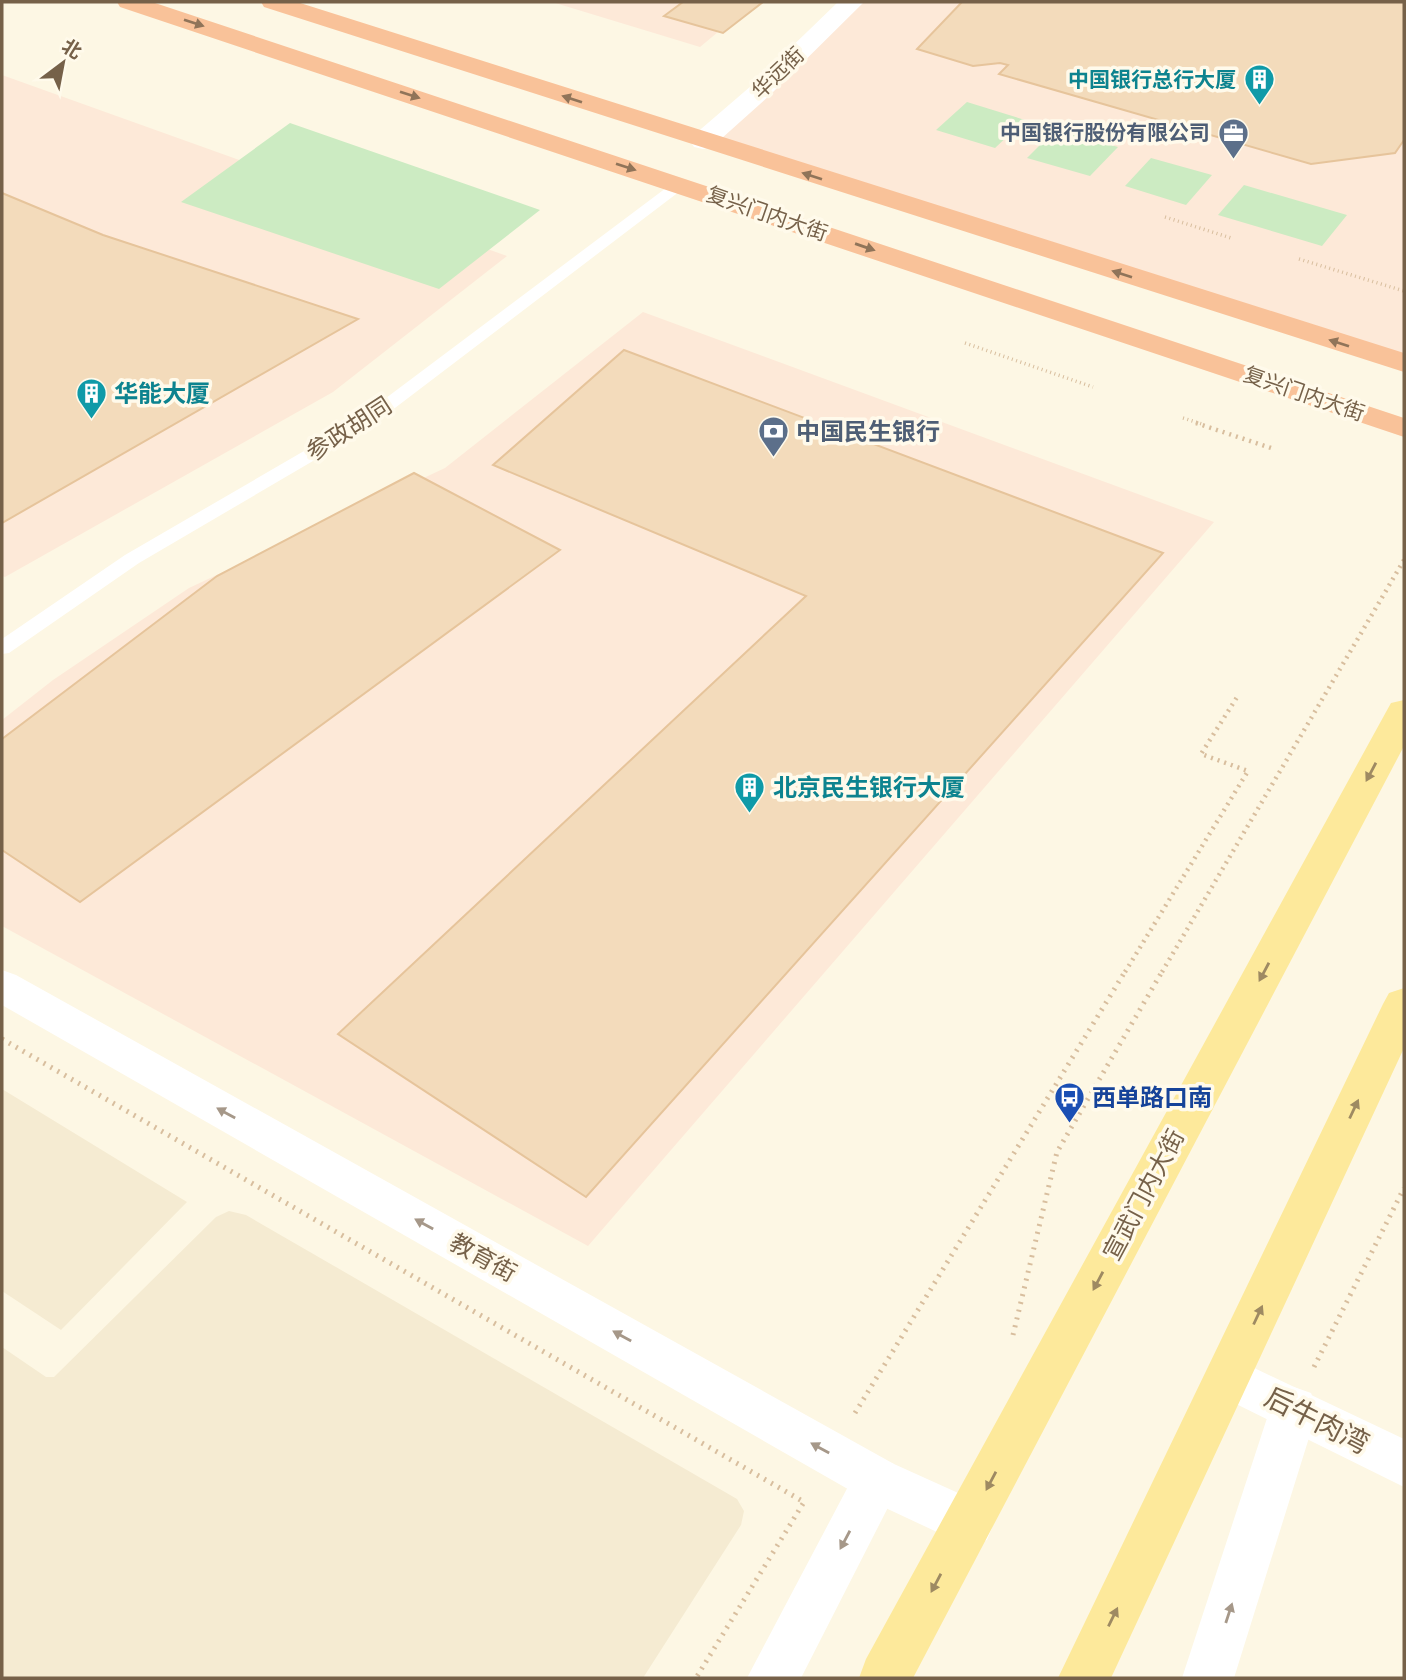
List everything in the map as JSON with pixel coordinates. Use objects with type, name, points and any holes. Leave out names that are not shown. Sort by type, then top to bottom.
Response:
[{"type":"highway","name":"复兴门内大街","points":[[129,2],[1404,428]]},
{"type":"highway","name":"复兴门内大街","points":[[273,2],[1404,363]]},
{"type":"main road","name":"宣武门内大街","points":[[885,1678],[1404,712]]},
{"type":"main road","points":[[1084,1678],[1404,1004]]},
{"type":"street","name":"华远街","points":[[702,141],[760,91],[852,2]]},
{"type":"street","name":"教育街","points":[[2,986],[877,1480],[969,1523]]},
{"type":"street","name":"后牛肉湾","points":[[1229,1377],[1404,1464]]},
{"type":"street","points":[[1208,1678],[1294,1409]]},
{"type":"street","points":[[773,1678],[877,1480]]},
{"type":"lane","name":"参政胡同","points":[[2,648],[132,559],[360,426],[679,185]]},
{"type":"path","points":[[1165,217],[1231,238]]},
{"type":"path","points":[[1299,259],[1404,291]]},
{"type":"path","points":[[965,343],[1093,387]]},
{"type":"path","points":[[1183,418],[1271,448]]},
{"type":"path","points":[[1057,1152],[1404,560]]},
{"type":"path","points":[[853,1417],[1248,771],[1201,754],[1239,694]]},
{"type":"path","points":[[2,1039],[804,1502],[696,1678]]},
{"type":"path","points":[[1294,1409],[1404,1188]]},
{"type":"shaded area","points":[[552,2],[754,2],[700,47]]},
{"type":"shaded area","points":[[848,2],[1404,2],[1404,368],[703,141]]},
{"type":"shaded area","points":[[2,75],[507,256],[333,392],[5,577],[2,576]]},
{"type":"shaded area","points":[[643,312],[1214,522],[588,1246],[2,926],[2,720],[53,680],[189,588],[445,468]]},
{"type":"shaded area","points":[[2,1089],[187,1202],[61,1330],[2,1291]]},
{"type":"shaded area","points":[[229,1211],[246,1215],[737,1499],[744,1511],[741,1525],[643,1678],[2,1678],[2,1347],[46,1377],[54,1377],[216,1217]]},
{"type":"green space","points":[[967,102],[1025,120],[995,148],[936,130]]},
{"type":"green space","points":[[290,123],[540,210],[439,289],[181,202]]},
{"type":"green space","points":[[1056,129],[1118,147],[1090,176],[1027,158]]},
{"type":"green space","points":[[1151,158],[1212,175],[1186,205],[1125,186]]},
{"type":"green space","points":[[1244,185],[1347,215],[1322,246],[1218,215]]},
{"type":"building","points":[[683,2],[763,2],[723,33],[664,16]]},
{"type":"building","name":"中国银行总行大厦","points":[[962,2],[1404,2],[1404,140],[1395,153],[1311,164],[999,74],[1008,65],[1000,63],[973,66],[917,49]]},
{"type":"building","name":"华能大厦","points":[[2,193],[103,235],[358,319],[2,523]]},
{"type":"building","name":"北京民生银行大厦","points":[[624,350],[1163,553],[586,1197],[338,1034],[806,596],[493,465]]},
{"type":"building","points":[[414,473],[560,550],[80,902],[2,850],[2,739],[217,576]]},
{"type":"place","name":"中国银行总行大厦","points":[[1259,107]]},
{"type":"place","name":"中国银行股份有限公司","points":[[1233,160]]},
{"type":"place","name":"华能大厦","points":[[91,421]]},
{"type":"place","name":"中国民生银行","points":[[773,459]]},
{"type":"place","name":"北京民生银行大厦","points":[[750,815]]},
{"type":"place","name":"西单路口南","points":[[1069,1125]]}]
